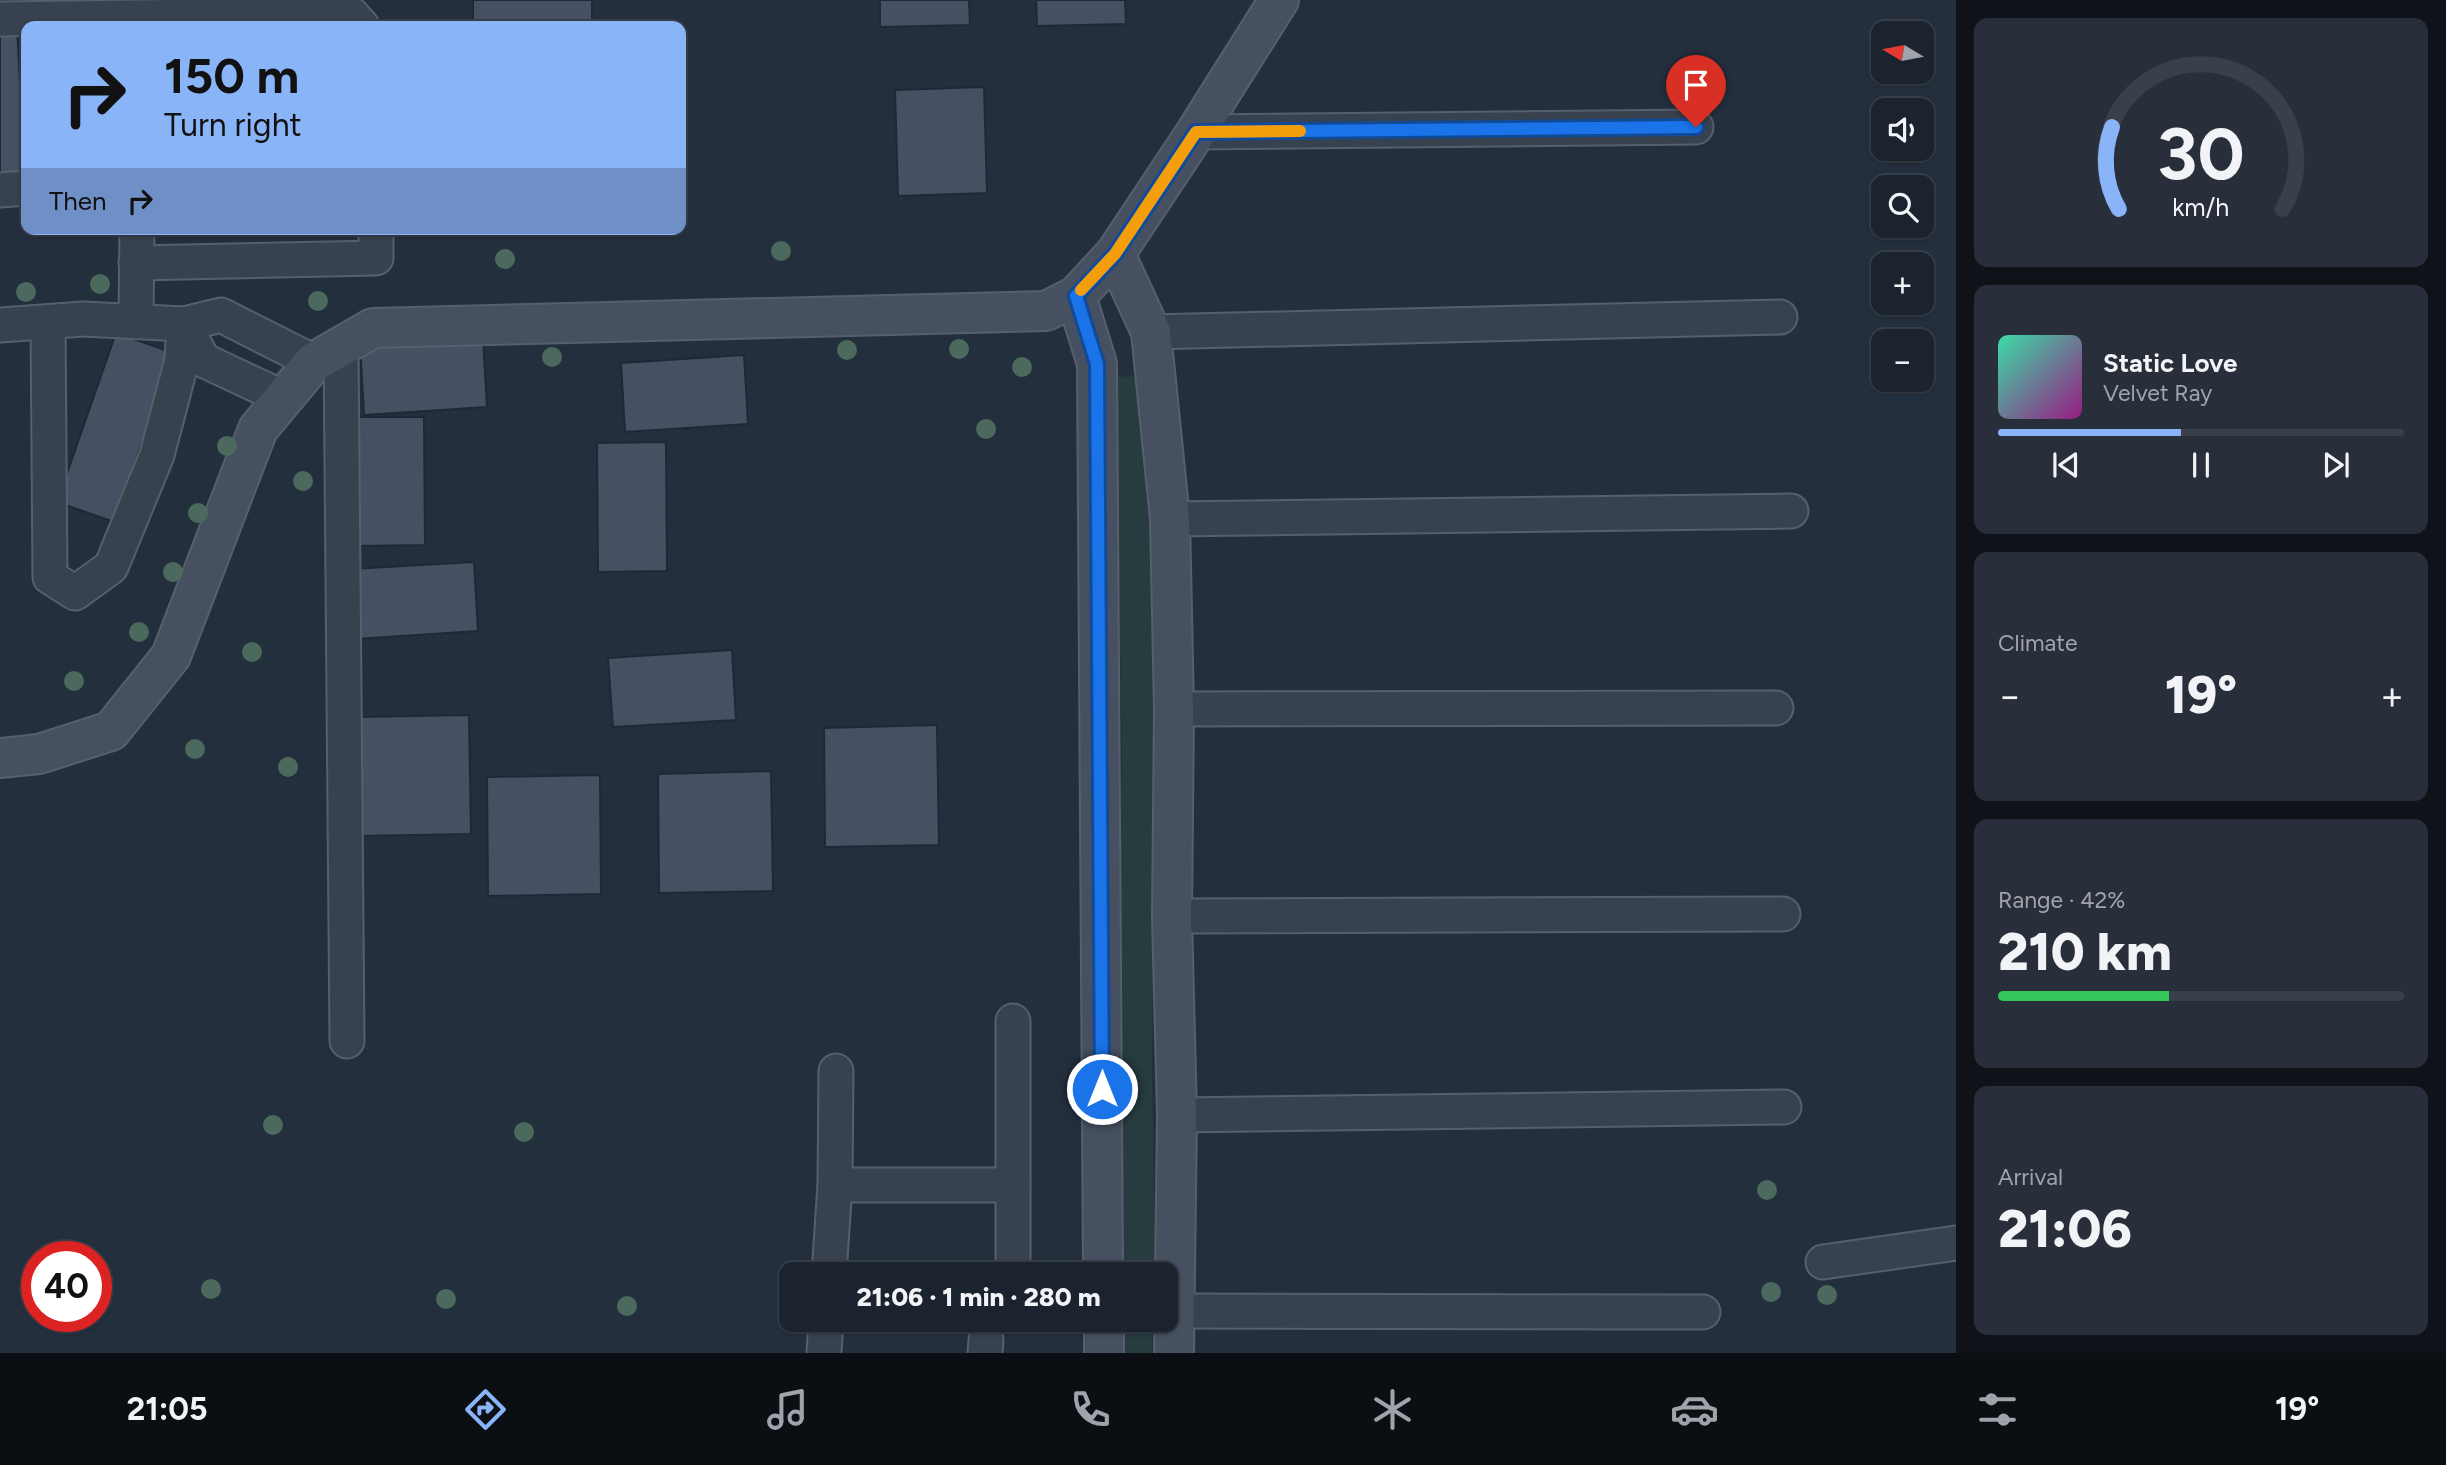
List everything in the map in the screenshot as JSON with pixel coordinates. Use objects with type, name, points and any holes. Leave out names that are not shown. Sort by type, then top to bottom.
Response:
[{"type":"street","points":[[0,758],[39,754],[111,731],[171,656],[258,429],[284,398],[328,354],[373,328],[1046,311],[1076,296],[1115,254],[1279,0]]},
{"type":"street","points":[[93,21],[351,14],[357,21]]},
{"type":"street","points":[[0,19],[37,21]]},
{"type":"street","points":[[1196,132],[1696,127]]},
{"type":"street","points":[[0,190],[21,188]]},
{"type":"street","points":[[136,235],[136,320]]},
{"type":"street","points":[[136,263],[376,258],[376,235]]},
{"type":"street","points":[[1115,254],[1151,332],[1170,519],[1174,709],[1172,916],[1177,1115],[1176,1262]]},
{"type":"street","points":[[1076,296],[1097,364],[1103,1262]]},
{"type":"street","points":[[0,325],[48,321],[136,320],[184,324],[220,315],[328,354]]},
{"type":"street","points":[[1151,332],[1780,317]]},
{"type":"street","points":[[48,321],[50,577],[75,593],[111,567],[157,455],[182,360],[184,324]]},
{"type":"street","points":[[184,324],[203,360],[284,398]]},
{"type":"street","points":[[328,354],[347,1041]]},
{"type":"street","points":[[1170,519],[1791,510]]},
{"type":"street","points":[[1174,709],[1776,708]]},
{"type":"street","points":[[1172,916],[1783,914]]},
{"type":"street","points":[[1013,1021],[1013,1262]]},
{"type":"street","points":[[830,1262],[835,1185],[836,1071]]},
{"type":"street","points":[[1177,1115],[1784,1107]]},
{"type":"street","points":[[835,1185],[1013,1185]]},
{"type":"street","points":[[1823,1262],[1956,1243]]},
{"type":"street","points":[[1178,1311],[1703,1311]]},
{"type":"street","points":[[824,1353],[825,1332]]},
{"type":"street","points":[[1104,1332],[1104,1353]]},
{"type":"street","points":[[1174,1332],[1174,1353]]},
{"type":"green space","points":[[1137,376],[1150,537],[1155,755],[1152,1060],[1155,1262],[1122,1262],[1124,1201],[1116,989],[1122,760],[1116,377]]},
{"type":"green space","points":[[1120,1332],[1153,1332],[1152,1353],[1119,1353]]},
{"type":"building","points":[[473,0],[592,0],[592,21],[473,21]]},
{"type":"building","points":[[880,0],[969,0],[970,25],[880,27]]},
{"type":"building","points":[[1036,0],[1125,0],[1126,24],[1037,26]]},
{"type":"building","points":[[17,27],[21,173],[0,175],[0,28]]},
{"type":"building","points":[[984,87],[987,193],[898,196],[895,90]]},
{"type":"building","points":[[116,333],[174,353],[114,522],[57,502]]},
{"type":"building","points":[[483,338],[487,407],[364,415],[360,345]]},
{"type":"building","points":[[744,355],[748,424],[625,432],[621,363]]},
{"type":"building","points":[[355,417],[424,417],[425,545],[356,546]]},
{"type":"building","points":[[666,442],[667,571],[598,572],[597,443]]},
{"type":"building","points":[[474,562],[478,631],[355,639],[351,569]]},
{"type":"building","points":[[732,650],[736,720],[613,727],[608,658]]},
{"type":"building","points":[[469,715],[471,834],[358,836],[356,717]]},
{"type":"building","points":[[937,725],[939,845],[825,847],[824,728]]},
{"type":"building","points":[[771,771],[773,891],[659,893],[658,774]]},
{"type":"building","points":[[600,775],[601,894],[488,896],[487,777]]},
{"type":"slow traffic","points":[[1081,290],[1115,254],[1196,132],[1300,131]]},
{"type":"route","points":[[1102,1089],[1097,364],[1076,296],[1115,254],[1196,132],[1696,127]]}]
